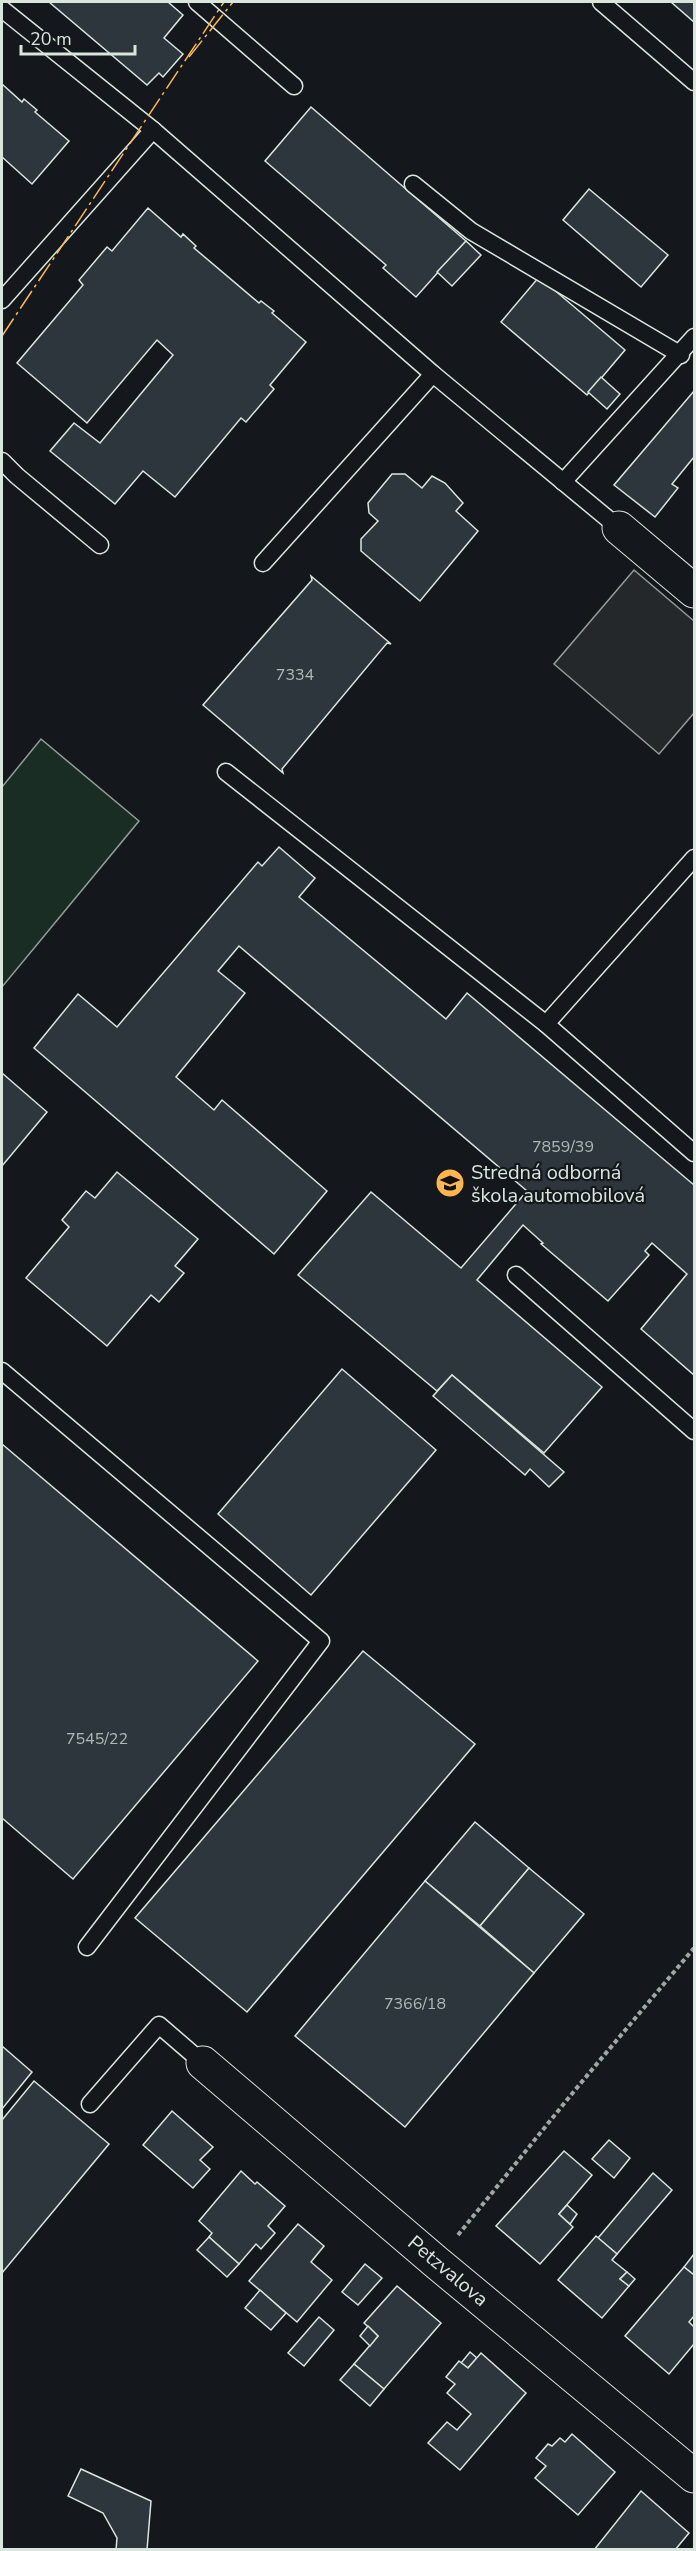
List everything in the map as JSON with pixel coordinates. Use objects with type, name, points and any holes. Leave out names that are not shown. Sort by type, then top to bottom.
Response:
[{"type":"street","points":[[619,528],[694,591]]},
{"type":"street","name":"Petzvalova","points":[[203,2063],[436,2262],[694,2476]]},
{"type":"lane","points":[[197,2],[294,86]]},
{"type":"lane","points":[[601,2],[694,82]]},
{"type":"lane","points":[[2,9],[153,130],[433,374],[619,528]]},
{"type":"lane","points":[[2,300],[153,130]]},
{"type":"lane","points":[[413,184],[471,231],[681,355]]},
{"type":"lane","points":[[563,482],[681,355],[694,337]]},
{"type":"lane","points":[[263,563],[433,374]]},
{"type":"lane","points":[[2,461],[100,545]]},
{"type":"lane","points":[[226,772],[546,1024],[694,1153]]},
{"type":"lane","points":[[546,1024],[694,858]]},
{"type":"lane","points":[[516,1275],[694,1431]]},
{"type":"lane","points":[[2,1371],[321,1641],[87,1947]]},
{"type":"lane","points":[[90,2104],[159,2025],[203,2063]]},
{"type":"path","points":[[436,2262],[694,1948]]},
{"type":"green space","points":[[41,739],[139,821],[2,987],[2,787]]},
{"type":"shaded area","points":[[634,570],[694,621],[694,713],[659,754],[554,664]]},
{"type":"building","points":[[49,2],[168,2],[183,15],[164,38],[183,54],[163,77],[159,73],[147,85]]},
{"type":"building","points":[[671,2],[694,2],[694,22]]},
{"type":"building","points":[[2,84],[22,102],[24,99],[37,110],[35,112],[69,141],[32,184],[2,157]]},
{"type":"building","points":[[311,107],[466,241],[416,297],[383,268],[386,265],[265,161]]},
{"type":"building","points":[[589,189],[668,255],[641,287],[563,220]]},
{"type":"building","points":[[148,208],[181,237],[183,234],[196,246],[194,248],[259,303],[261,301],[274,311],[272,313],[306,342],[270,385],[274,389],[246,422],[241,418],[175,497],[143,471],[115,504],[50,451],[74,423],[100,443],[173,355],[157,340],[87,423],[17,363],[83,285],[79,280],[107,247],[112,251]]},
{"type":"building","points":[[466,241],[481,255],[452,286],[437,272]]},
{"type":"building","points":[[539,277],[625,350],[587,395],[501,322]]},
{"type":"building","points":[[601,377],[620,394],[607,409],[588,392]]},
{"type":"building","points":[[694,391],[694,457],[672,484],[678,488],[655,517],[614,485]]},
{"type":"building","points":[[392,474],[405,474],[422,488],[432,476],[445,483],[463,503],[456,511],[478,531],[420,601],[361,551],[361,539],[378,521],[369,513],[368,503]]},
{"type":"building","points":[[311,576],[391,644],[387,643],[282,769],[283,773],[203,705],[312,580]]},
{"type":"building","points":[[279,847],[315,878],[299,897],[446,1019],[467,993],[694,1185],[694,1375],[641,1329],[687,1274],[652,1243],[645,1251],[649,1255],[608,1301],[541,1244],[543,1243],[523,1225],[477,1280],[602,1387],[544,1453],[452,1375],[437,1391],[298,1275],[371,1192],[461,1268],[527,1191],[239,946],[218,971],[245,993],[176,1077],[214,1110],[222,1100],[327,1191],[274,1254],[34,1048],[78,994],[117,1027],[258,862],[262,866]]},
{"type":"building","points":[[2,1073],[47,1112],[2,1166]]},
{"type":"building","points":[[117,1172],[198,1239],[175,1266],[184,1273],[159,1302],[151,1295],[107,1346],[26,1278],[69,1227],[62,1220],[86,1191],[95,1198]]},
{"type":"building","points":[[342,1369],[436,1450],[311,1595],[218,1514]]},
{"type":"building","points":[[452,1375],[564,1472],[549,1487],[530,1469],[525,1475],[433,1396]]},
{"type":"building","points":[[2,1444],[258,1661],[73,1879],[2,1818]]},
{"type":"building","points":[[363,1651],[475,1744],[247,2012],[135,1918]]},
{"type":"building","points":[[475,1822],[529,1868],[480,1926],[425,1881]]},
{"type":"building","points":[[529,1868],[584,1914],[534,1973],[480,1926]]},
{"type":"building","points":[[425,1881],[534,1973],[405,2127],[295,2036]]},
{"type":"building","points":[[2,2046],[32,2072],[2,2109]]},
{"type":"building","points":[[34,2081],[109,2144],[2,2273],[2,2120]]},
{"type":"building","points":[[172,2111],[213,2147],[200,2160],[210,2169],[193,2188],[143,2145]]},
{"type":"building","points":[[609,2140],[630,2158],[614,2178],[592,2159]]},
{"type":"building","points":[[564,2151],[592,2175],[559,2214],[573,2227],[540,2264],[496,2226]]},
{"type":"building","points":[[241,2171],[285,2206],[268,2226],[275,2233],[261,2249],[256,2244],[239,2264],[209,2237],[212,2233],[199,2221]]},
{"type":"building","points":[[653,2173],[672,2190],[617,2254],[598,2238]]},
{"type":"building","points":[[567,2205],[577,2214],[570,2224],[559,2214]]},
{"type":"building","points":[[298,2224],[324,2246],[311,2262],[332,2280],[297,2322],[249,2281]]},
{"type":"building","points":[[596,2236],[617,2254],[612,2260],[627,2272],[620,2279],[629,2286],[602,2318],[558,2280]]},
{"type":"building","points":[[209,2237],[239,2264],[227,2277],[197,2250]]},
{"type":"building","points":[[694,2254],[694,2275],[684,2267]]},
{"type":"building","points":[[365,2264],[382,2278],[358,2305],[342,2292]]},
{"type":"building","points":[[684,2267],[694,2275],[694,2316],[689,2322],[694,2327],[694,2344],[669,2374],[625,2336]]},
{"type":"building","points":[[627,2272],[635,2279],[629,2286],[620,2279]]},
{"type":"building","points":[[397,2286],[441,2323],[384,2389],[354,2364],[378,2336],[364,2323]]},
{"type":"building","points":[[260,2290],[286,2313],[271,2330],[245,2308]]},
{"type":"building","points":[[319,2317],[334,2330],[304,2366],[288,2353]]},
{"type":"building","points":[[368,2326],[378,2336],[370,2346],[360,2336]]},
{"type":"building","points":[[470,2352],[477,2358],[468,2368],[461,2363]]},
{"type":"building","points":[[481,2353],[526,2393],[460,2470],[428,2443],[447,2422],[457,2430],[471,2414],[447,2393],[455,2384],[446,2377],[459,2361],[468,2368]]},
{"type":"building","points":[[354,2364],[384,2389],[370,2406],[340,2380]]},
{"type":"building","points":[[572,2434],[615,2472],[578,2515],[535,2478],[546,2466],[536,2458],[548,2444],[552,2446],[560,2438],[565,2442]]},
{"type":"building","points":[[81,2469],[151,2501],[147,2550],[116,2550],[117,2538],[103,2513],[68,2496]]},
{"type":"building","points":[[641,2491],[689,2533],[675,2550],[594,2550]]},
{"type":"power","points":[[2,336],[224,2]]},
{"type":"power","points":[[189,57],[233,2]]},
{"type":"place","name":"Stredná odborná škola automobilová","points":[[450,1183]]}]
